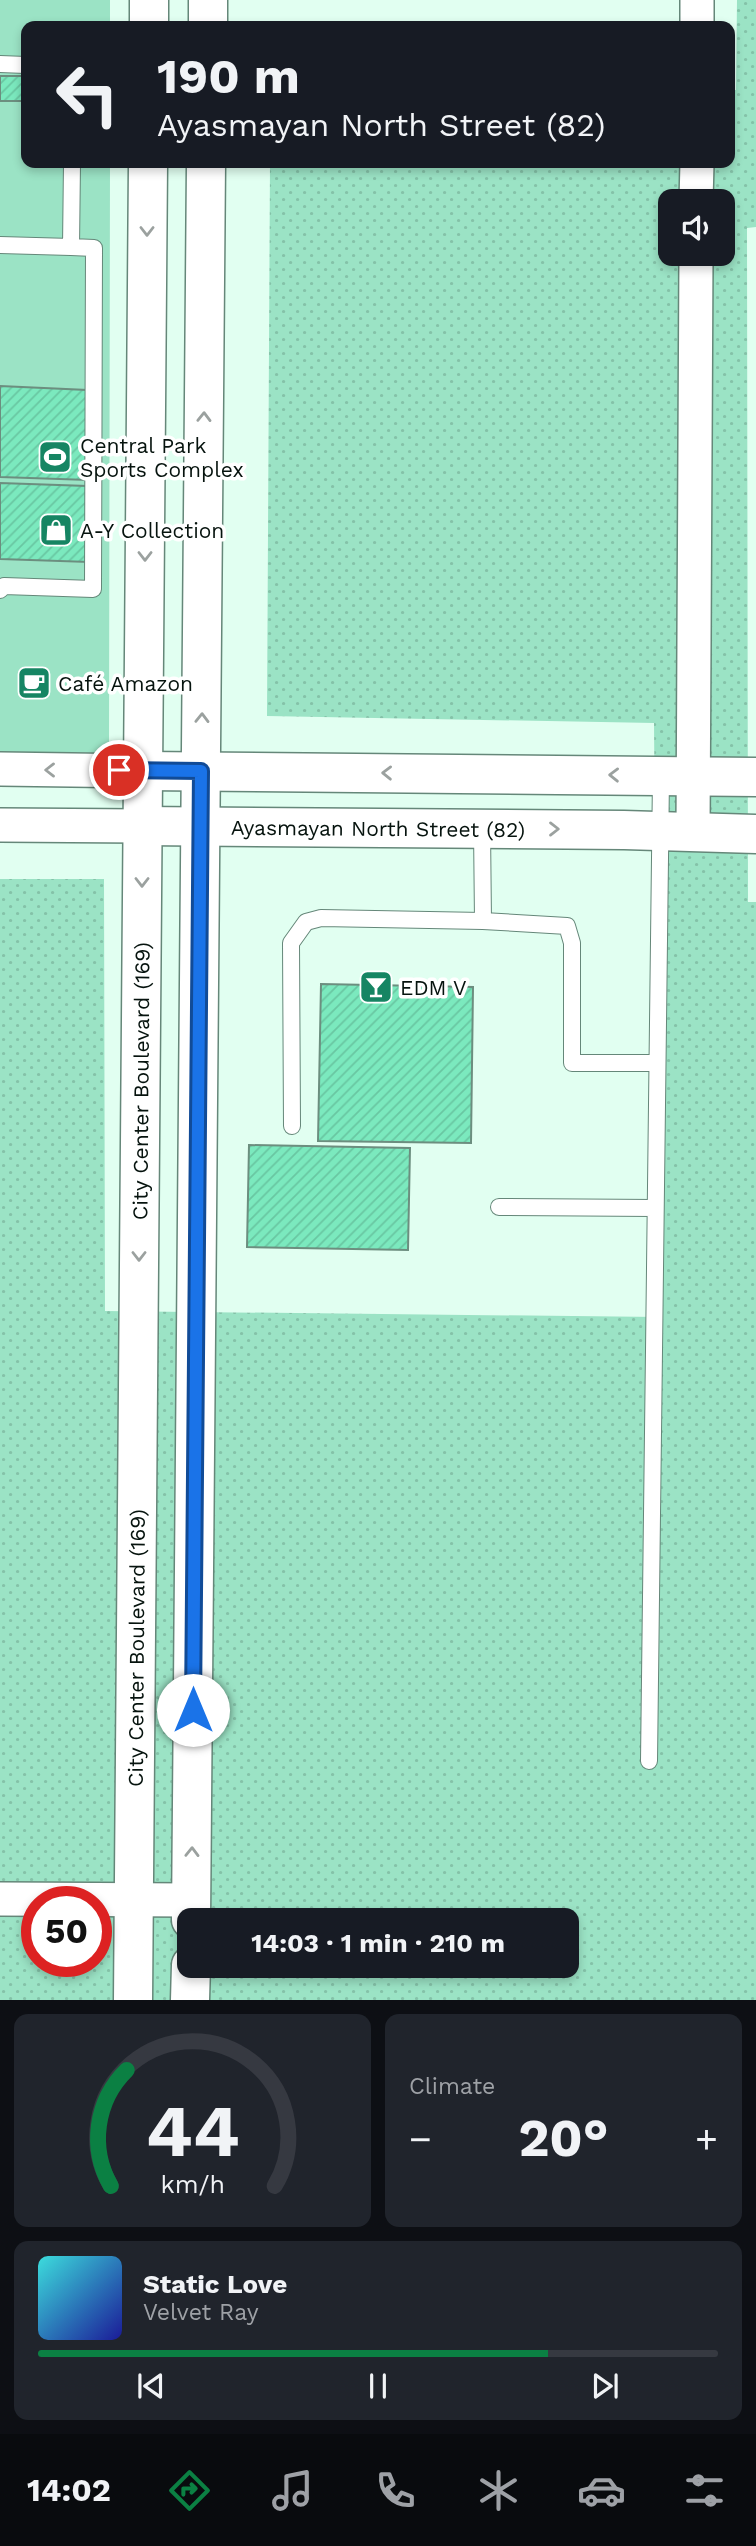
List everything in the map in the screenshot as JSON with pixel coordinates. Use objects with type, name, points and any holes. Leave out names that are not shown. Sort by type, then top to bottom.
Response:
[{"type":"main road","points":[[149,0],[149,21]]},
{"type":"main road","points":[[208,0],[208,21]]},
{"type":"main road","name":"City Center Boulevard (169)","points":[[133,2000],[148,168]]},
{"type":"main road","points":[[191,1908],[206,168]]},
{"type":"main road","points":[[143,771],[756,776]]},
{"type":"main road","name":"Ayasmayan North Street (82)","points":[[142,826],[756,834]]},
{"type":"main road","points":[[190,2000],[191,1978]]},
{"type":"street","points":[[697,0],[697,21]]},
{"type":"street","points":[[696,189],[697,168]]},
{"type":"street","points":[[676,832],[696,266]]},
{"type":"street","points":[[0,769],[143,771]]},
{"type":"street","name":"Ayasmayan North Street (82)","points":[[0,825],[142,826]]},
{"type":"street","points":[[0,1899],[134,1899],[181,1908]]},
{"type":"lane","points":[[0,64],[21,65]]},
{"type":"lane","points":[[71,247],[72,168]]},
{"type":"lane","points":[[0,245],[94,248],[93,589],[4,586],[0,590]]},
{"type":"lane","points":[[482,829],[483,921]]},
{"type":"lane","points":[[649,1761],[657,1063],[676,832]]},
{"type":"lane","points":[[292,1126],[291,943],[306,922],[321,918],[483,921],[567,926],[572,943],[572,1063],[657,1063]]},
{"type":"lane","points":[[499,1208],[655,1208]]},
{"type":"green space","name":"Central Park Sports Complex","points":[[0,0],[110,0],[110,21],[21,21],[21,168],[110,168],[109,753],[0,752]]},
{"type":"green space","points":[[737,0],[756,0],[756,227],[747,228],[748,902],[756,902],[756,2000],[0,2000],[0,879],[104,879],[105,1311],[659,1317],[654,723],[267,716],[270,168],[735,168]]},
{"type":"building","points":[[0,76],[21,76],[21,101],[0,101]]},
{"type":"building","points":[[0,386],[87,390],[88,480],[0,477]]},
{"type":"building","points":[[0,483],[87,486],[89,562],[0,559]]},
{"type":"building","points":[[321,984],[473,987],[471,1143],[318,1141]]},
{"type":"building","points":[[249,1145],[410,1148],[408,1250],[247,1247]]},
{"type":"place","name":"Central Park Sports Complex","points":[[55,457]]},
{"type":"place","name":"A-Y Collection","points":[[56,530]]},
{"type":"place","name":"Café Amazon","points":[[34,683]]},
{"type":"place","name":"EDM V","points":[[376,987]]},
{"type":"route","points":[[119,770],[201,771],[193,1710]]}]
